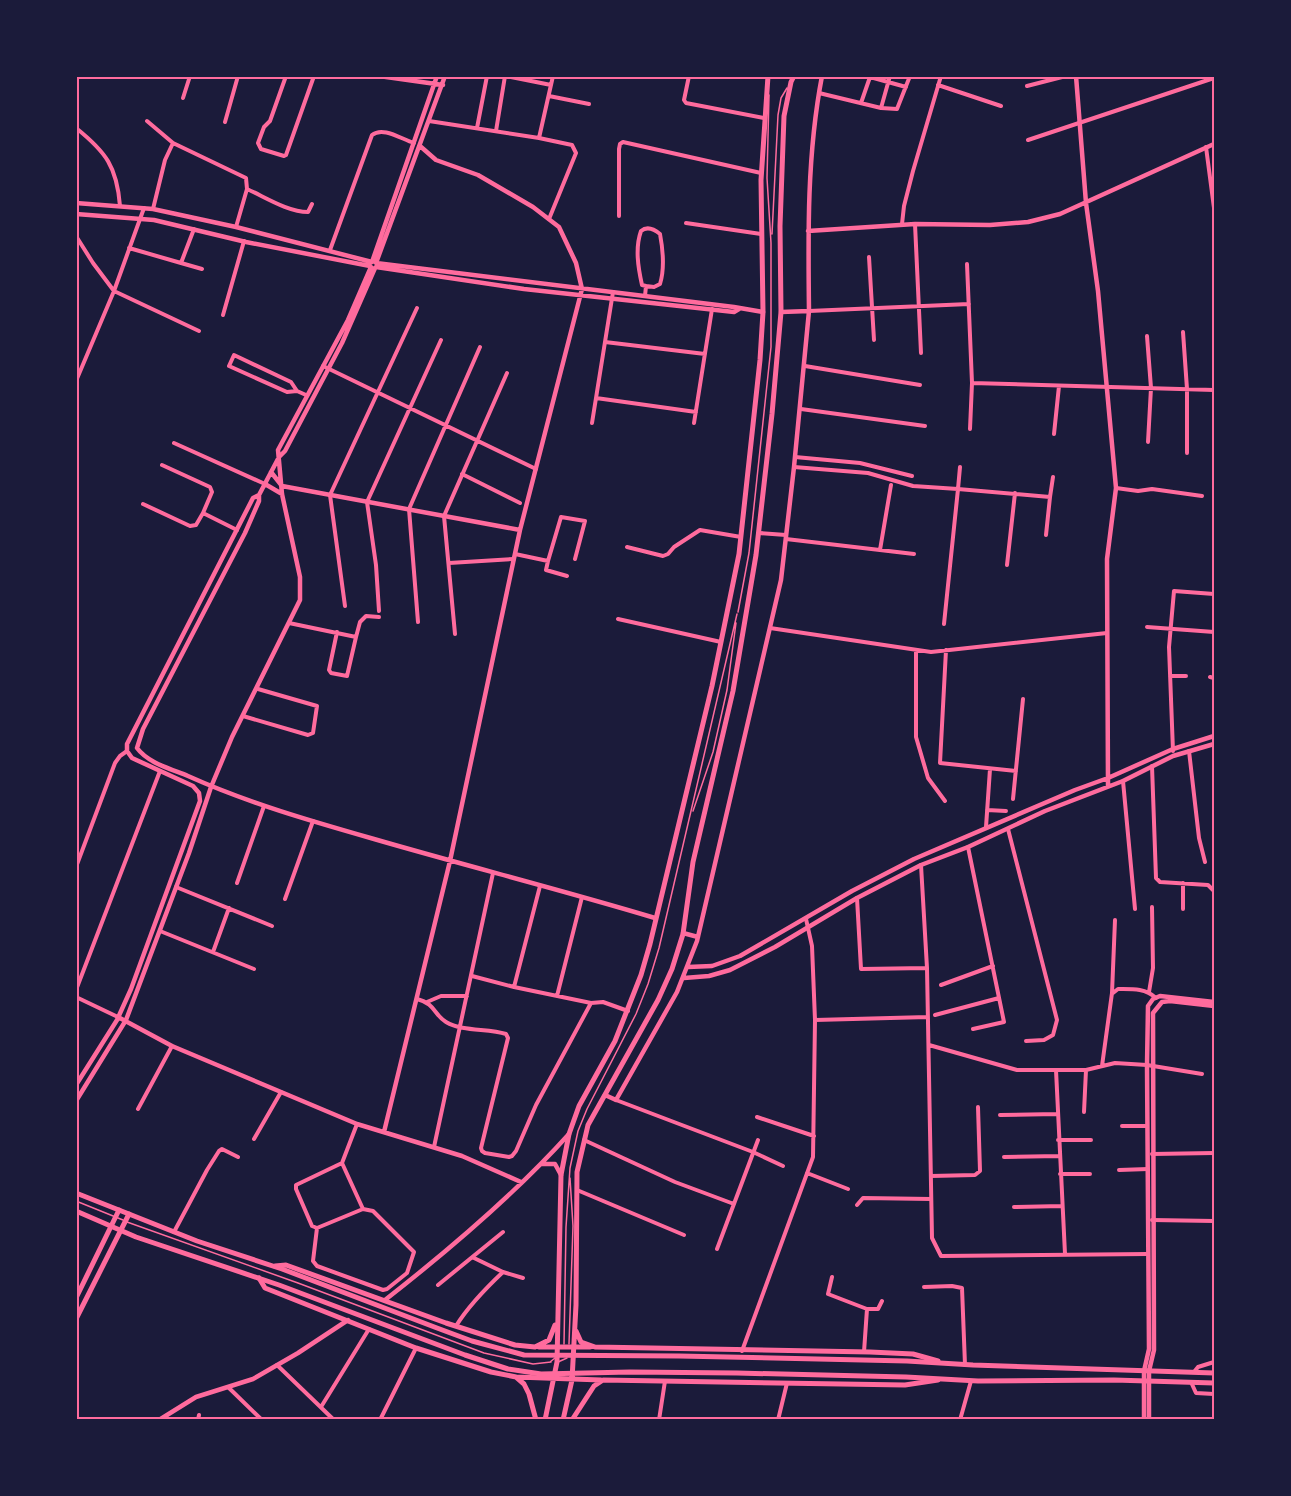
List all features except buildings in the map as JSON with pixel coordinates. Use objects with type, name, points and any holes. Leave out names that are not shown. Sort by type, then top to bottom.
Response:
[{"type":"main road","points":[[545,1419],[553,1379],[556,1346],[561,1176],[569,1134],[579,1106],[615,1041],[641,975],[722,642],[739,554],[763,312],[761,172],[768,76]]},
{"type":"main road","points":[[595,1347],[581,1342],[576,1334],[577,1172],[588,1125],[658,1000],[672,969],[683,933],[693,862],[733,691],[759,533],[781,312],[782,146],[784,116],[792,79]]},
{"type":"main road","points":[[76,1193],[174,1232],[282,1269],[454,1335],[524,1355],[907,1361],[965,1365],[1215,1372]]},
{"type":"main road","points":[[76,1298],[112,1227],[118,1210]]},
{"type":"main road","points":[[76,1211],[191,1257],[260,1278],[465,1355],[508,1369],[541,1374],[630,1372],[906,1377],[971,1381],[1215,1383]]},
{"type":"main road","points":[[76,1318],[129,1214]]},
{"type":"main road","points":[[273,1266],[286,1265],[456,1327],[515,1345],[913,1354],[946,1364]]},
{"type":"main road","points":[[260,1278],[265,1288],[416,1348],[491,1372],[516,1377],[572,1380],[905,1385],[943,1379]]},
{"type":"main road","points":[[535,1347],[549,1340],[554,1329],[558,1304]]},
{"type":"main road","points":[[563,1419],[572,1380],[569,1346],[576,1305]]},
{"type":"main road","points":[[516,1377],[524,1384],[529,1394],[536,1419]]},
{"type":"main road","points":[[572,1419],[594,1386],[603,1380]]},
{"type":"street","points":[[183,98],[190,76]]},
{"type":"street","points":[[225,122],[238,76]]},
{"type":"street","points":[[286,76],[270,121],[264,127],[258,143],[261,149],[284,156],[314,76]]},
{"type":"street","points":[[380,76],[443,85]]},
{"type":"street","points":[[137,748],[143,729],[245,533],[259,501],[259,495],[329,369],[355,316],[437,76]]},
{"type":"street","points":[[76,1101],[126,1020],[211,787],[300,600],[300,577],[282,494],[278,450],[348,320],[373,265],[445,76]]},
{"type":"street","points":[[477,128],[487,76]]},
{"type":"street","points":[[496,131],[506,76],[551,85]]},
{"type":"street","points":[[539,138],[553,76]]},
{"type":"street","points":[[689,76],[684,100],[686,103],[764,118]]},
{"type":"street","points":[[616,1100],[684,978],[698,937],[781,580],[805,366],[809,311],[810,159],[822,76]]},
{"type":"street","points":[[861,103],[870,76],[890,79],[906,87]]},
{"type":"street","points":[[819,93],[881,108],[897,109],[910,76]]},
{"type":"street","points":[[902,224],[913,171],[941,76]]},
{"type":"street","points":[[1027,86],[1066,76]]},
{"type":"street","points":[[1076,76],[1086,203],[1098,291],[1116,488],[1107,559],[1108,786]]},
{"type":"street","points":[[1028,140],[1215,78]]},
{"type":"street","points":[[881,108],[890,79]]},
{"type":"street","points":[[938,85],[1001,106]]},
{"type":"street","points":[[549,96],[589,104]]},
{"type":"street","points":[[147,121],[173,143],[246,178],[247,189],[236,227]]},
{"type":"street","points":[[429,121],[572,145],[576,153],[549,219]]},
{"type":"street","points":[[76,128],[110,160],[116,178],[120,206]]},
{"type":"street","points":[[330,250],[372,135],[382,131],[414,143]]},
{"type":"street","points":[[619,216],[619,149],[623,142],[761,172]]},
{"type":"street","points":[[153,209],[165,160],[173,143]]},
{"type":"street","points":[[808,231],[902,224],[990,225],[1028,222],[1060,214],[1215,144]]},
{"type":"street","points":[[384,1132],[450,861],[520,530],[582,289],[576,262],[559,227],[533,207],[478,175],[436,160],[420,146]]},
{"type":"street","points":[[1206,147],[1214,208]]},
{"type":"street","points":[[247,189],[287,207],[305,212],[308,212],[312,204]]},
{"type":"street","points":[[76,203],[153,209],[330,250],[373,265],[613,292],[763,312]]},
{"type":"street","points":[[76,381],[114,291],[144,208]]},
{"type":"street","points":[[76,214],[139,218],[245,242],[373,265],[580,296],[734,312],[739,309]]},
{"type":"street","points":[[686,223],[761,234]]},
{"type":"street","points":[[915,224],[921,353]]},
{"type":"street","points":[[181,263],[194,229]]},
{"type":"street","points":[[653,229],[660,234],[663,248],[663,277],[660,284],[654,287],[646,286],[642,285],[638,246],[641,231],[653,229]]},
{"type":"street","points":[[223,315],[249,231]]},
{"type":"street","points":[[76,236],[93,264],[114,291],[199,331]]},
{"type":"street","points":[[129,248],[202,269]]},
{"type":"street","points":[[869,257],[874,340]]},
{"type":"street","points":[[967,264],[972,383],[970,429]]},
{"type":"street","points":[[645,296],[646,286]]},
{"type":"street","points":[[592,423],[613,292]]},
{"type":"street","points":[[781,312],[969,304]]},
{"type":"street","points":[[345,606],[330,495],[417,308]]},
{"type":"street","points":[[694,423],[712,309]]},
{"type":"street","points":[[1183,332],[1187,389],[1187,453]]},
{"type":"street","points":[[1147,336],[1151,388],[1148,442]]},
{"type":"street","points":[[379,611],[376,565],[367,502],[441,340]]},
{"type":"street","points":[[605,342],[705,354]]},
{"type":"street","points":[[418,622],[409,509],[480,347]]},
{"type":"street","points":[[297,391],[286,392],[229,366],[234,355],[291,382],[297,391],[306,396]]},
{"type":"street","points":[[323,366],[537,469]]},
{"type":"street","points":[[805,366],[920,385]]},
{"type":"street","points":[[456,634],[444,516],[507,373]]},
{"type":"street","points":[[972,383],[1215,390]]},
{"type":"street","points":[[1054,434],[1059,386]]},
{"type":"street","points":[[596,398],[696,412]]},
{"type":"street","points":[[801,409],[925,426]]},
{"type":"street","points":[[174,443],[282,494]]},
{"type":"street","points":[[795,457],[860,464],[912,476]]},
{"type":"street","points":[[143,504],[190,526],[196,525],[203,513],[212,492],[210,487],[162,465]]},
{"type":"street","points":[[794,467],[868,473],[913,486],[1050,497]]},
{"type":"street","points":[[944,624],[960,467]]},
{"type":"street","points":[[271,472],[282,486],[520,530]]},
{"type":"street","points":[[462,474],[520,503]]},
{"type":"street","points":[[1046,535],[1053,477]]},
{"type":"street","points":[[880,550],[891,485]]},
{"type":"street","points":[[1116,488],[1138,491],[1152,489],[1202,496]]},
{"type":"street","points":[[1007,565],[1015,493]]},
{"type":"street","points":[[76,1085],[118,1017],[131,989],[200,801],[199,793],[193,786],[132,758],[127,751],[127,744],[253,498],[259,495]]},
{"type":"street","points":[[203,513],[245,533]]},
{"type":"street","points":[[567,576],[546,570],[561,517],[585,521],[574,559]]},
{"type":"street","points":[[627,547],[663,556],[700,530],[741,537]]},
{"type":"street","points":[[759,533],[914,554]]},
{"type":"street","points":[[449,563],[515,557],[548,561]]},
{"type":"street","points":[[1173,756],[1170,676],[1174,591],[1215,594]]},
{"type":"street","points":[[337,633],[329,670],[343,676],[349,674],[360,622],[366,616],[379,617]]},
{"type":"street","points":[[618,619],[722,642]]},
{"type":"street","points":[[289,622],[356,637]]},
{"type":"street","points":[[188,627],[196,630]]},
{"type":"street","points":[[1147,627],[1215,632]]},
{"type":"street","points":[[770,628],[931,652],[1107,633]]},
{"type":"street","points":[[916,650],[916,737],[928,778],[945,801]]},
{"type":"street","points":[[946,650],[940,763],[1016,771]]},
{"type":"street","points":[[1170,676],[1186,676]]},
{"type":"street","points":[[243,716],[308,735],[312,733],[317,706],[258,689]]},
{"type":"street","points":[[1013,799],[1023,699]]},
{"type":"street","points":[[688,967],[703,968],[723,963],[895,868],[986,827],[1173,749],[1215,735]]},
{"type":"street","points":[[684,978],[709,976],[730,970],[808,928],[857,898],[921,865],[968,847],[1045,811],[1123,781],[1173,756],[1215,744]]},
{"type":"street","points":[[76,867],[115,764],[120,756],[137,748]]},
{"type":"street","points":[[137,748],[143,756],[211,787],[264,806],[655,918]]},
{"type":"street","points":[[1189,752],[1198,838],[1206,862]]},
{"type":"street","points":[[1152,766],[1156,878],[1160,882],[1212,887],[1214,908]]},
{"type":"street","points":[[986,827],[990,769]]},
{"type":"street","points":[[76,990],[160,771]]},
{"type":"street","points":[[1123,781],[1135,909]]},
{"type":"street","points":[[199,793],[211,787]]},
{"type":"street","points":[[237,883],[264,806]]},
{"type":"street","points":[[987,810],[1006,811]]},
{"type":"street","points":[[285,899],[313,821]]},
{"type":"street","points":[[1008,829],[1057,1020],[1053,1035],[1044,1040],[1026,1041]]},
{"type":"street","points":[[968,847],[1004,1022],[973,1029]]},
{"type":"street","points":[[921,865],[927,968],[932,1238],[941,1256],[1148,1254]]},
{"type":"street","points":[[434,1147],[493,873]]},
{"type":"street","points":[[1183,883],[1183,909]]},
{"type":"street","points":[[514,987],[540,886]]},
{"type":"street","points":[[176,887],[272,926]]},
{"type":"street","points":[[557,996],[582,897]]},
{"type":"street","points":[[857,898],[861,969],[927,968]]},
{"type":"street","points":[[1149,992],[1153,968],[1152,907]]},
{"type":"street","points":[[213,952],[230,909]]},
{"type":"street","points":[[742,1351],[813,1156],[815,1020],[812,946],[806,919]]},
{"type":"street","points":[[1102,1065],[1112,993],[1115,920]]},
{"type":"street","points":[[160,931],[254,969]]},
{"type":"street","points":[[683,933],[698,937]]},
{"type":"street","points":[[941,985],[993,966]]},
{"type":"street","points":[[472,976],[591,1003],[603,1002],[628,1011]]},
{"type":"street","points":[[1112,993],[1118,988],[1149,992],[1156,998]]},
{"type":"street","points":[[427,1002],[441,996],[468,996]]},
{"type":"street","points":[[1144,1419],[1149,1349],[1148,1006],[1160,996],[1215,1004]]},
{"type":"street","points":[[76,998],[126,1020],[172,1046],[357,1124],[462,1156],[521,1182]]},
{"type":"street","points":[[935,1015],[999,998]]},
{"type":"street","points":[[417,999],[427,1002],[445,1022],[503,1033],[508,1038],[481,1148],[485,1153],[512,1156],[552,1073],[591,1003]]},
{"type":"street","points":[[1146,1371],[1154,1350],[1148,1169],[1150,1154],[1147,1126],[1153,1013],[1161,1002],[1215,1004]]},
{"type":"street","points":[[815,1020],[928,1017]]},
{"type":"street","points":[[929,1045],[1017,1070],[1086,1070],[1115,1063],[1149,1065],[1202,1074]]},
{"type":"street","points":[[138,1109],[172,1046]]},
{"type":"street","points":[[1056,1070],[1065,1254]]},
{"type":"street","points":[[1084,1112],[1086,1070]]},
{"type":"street","points":[[254,1139],[281,1092]]},
{"type":"street","points":[[604,1095],[753,1152],[783,1166]]},
{"type":"street","points":[[931,1176],[980,1171],[978,1107]]},
{"type":"street","points":[[1000,1115],[1058,1114]]},
{"type":"street","points":[[757,1117],[814,1136]]},
{"type":"street","points":[[317,1228],[313,1261],[315,1264],[383,1290],[407,1273],[414,1252],[373,1211],[363,1209],[317,1228],[312,1226],[296,1188],[296,1185],[342,1162],[357,1124]]},
{"type":"street","points":[[1122,1126],[1147,1126]]},
{"type":"street","points":[[385,1300],[542,1164],[569,1134]]},
{"type":"street","points":[[584,1140],[675,1182],[734,1204]]},
{"type":"street","points":[[717,1249],[758,1140]]},
{"type":"street","points":[[1058,1140],[1091,1140]]},
{"type":"street","points":[[174,1232],[219,1151],[222,1149],[238,1156]]},
{"type":"street","points":[[1150,1154],[1215,1153]]},
{"type":"street","points":[[1004,1156],[1059,1156]]},
{"type":"street","points":[[342,1162],[363,1209]]},
{"type":"street","points":[[542,1164],[555,1164],[561,1176]]},
{"type":"street","points":[[1119,1170],[1148,1169]]},
{"type":"street","points":[[807,1173],[848,1189]]},
{"type":"street","points":[[1060,1174],[1090,1174]]},
{"type":"street","points":[[577,1190],[684,1235]]},
{"type":"street","points":[[857,1205],[863,1198],[931,1199]]},
{"type":"street","points":[[1014,1207],[1062,1206]]},
{"type":"street","points":[[1150,1220],[1215,1221]]},
{"type":"street","points":[[438,1285],[474,1258],[503,1232]]},
{"type":"street","points":[[474,1258],[523,1278]]},
{"type":"street","points":[[456,1327],[462,1316],[504,1272]]},
{"type":"street","points":[[832,1277],[828,1294],[867,1309],[878,1309],[882,1301]]},
{"type":"street","points":[[924,1287],[962,1288],[965,1365]]},
{"type":"street","points":[[864,1352],[867,1309]]},
{"type":"street","points":[[159,1419],[196,1397],[253,1379],[348,1320]]},
{"type":"street","points":[[321,1407],[370,1329]]},
{"type":"street","points":[[380,1419],[416,1348]]},
{"type":"street","points":[[1194,1372],[1198,1367],[1215,1362]]},
{"type":"street","points":[[277,1365],[334,1419]]},
{"type":"street","points":[[659,1419],[665,1381]]},
{"type":"street","points":[[960,1419],[971,1381]]},
{"type":"street","points":[[1146,1381],[1149,1419]]},
{"type":"street","points":[[1191,1382],[1196,1393],[1215,1394]]},
{"type":"street","points":[[778,1419],[787,1383]]},
{"type":"street","points":[[228,1388],[262,1419]]},
{"type":"lane","points":[[768,76],[770,117],[767,178],[771,243]]},
{"type":"lane","points":[[690,820],[715,742],[727,690],[750,541],[771,347],[771,243],[778,115],[781,98],[792,79]]},
{"type":"lane","points":[[569,1346],[565,1287],[566,1227],[570,1168],[578,1131],[587,1109],[619,1050],[648,984],[690,820],[737,614]]},
{"type":"lane","points":[[76,1201],[126,1222],[298,1283],[484,1353],[534,1364],[567,1358],[573,1227],[570,1168]]},
{"type":"lane","points":[[554,1360],[569,1346]]}]
